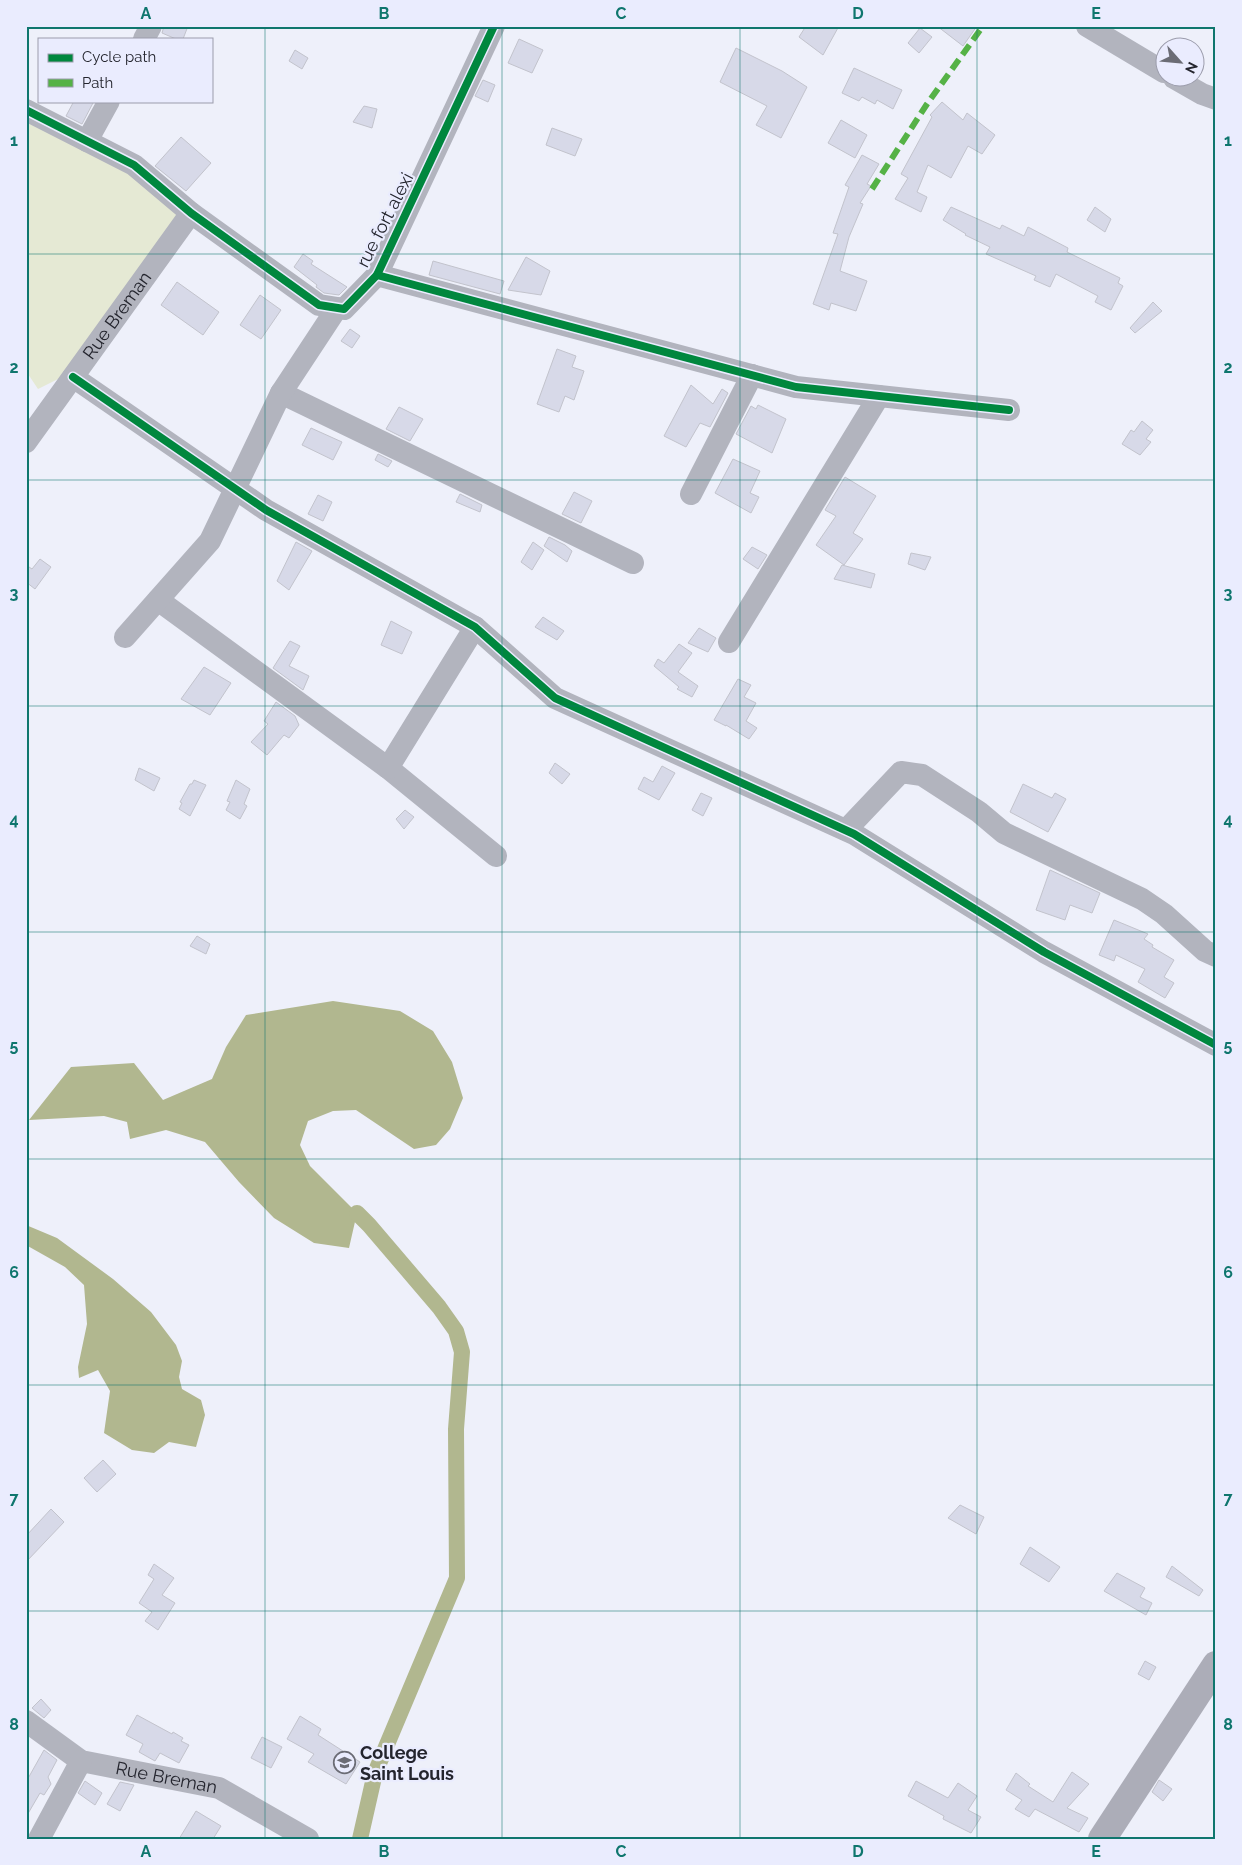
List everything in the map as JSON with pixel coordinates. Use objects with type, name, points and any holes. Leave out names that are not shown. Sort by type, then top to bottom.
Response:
[{"type":"main road","points":[[1102,1839],[1216,1665]]},
{"type":"street","points":[[145,38],[151,26]]},
{"type":"street","name":"rue fort alexi","points":[[337,308],[344,309],[376,275],[494,26]]},
{"type":"street","points":[[1087,26],[1154,66]]},
{"type":"street","points":[[1192,88],[1216,99]]},
{"type":"street","points":[[87,141],[108,102]]},
{"type":"street","points":[[26,110],[134,165],[191,213],[320,305],[337,308],[281,393],[210,541],[125,637]]},
{"type":"street","name":"Rue Breman","points":[[26,442],[191,213]]},
{"type":"street","points":[[376,275],[796,386],[1009,410]]},
{"type":"street","points":[[691,494],[752,375]]},
{"type":"street","points":[[73,377],[266,510],[475,627],[555,698],[846,830],[1044,952],[1216,1045]]},
{"type":"street","points":[[281,393],[633,563]]},
{"type":"street","points":[[729,642],[878,396]]},
{"type":"street","points":[[158,600],[388,768],[496,856]]},
{"type":"street","points":[[388,768],[475,627]]},
{"type":"street","points":[[846,830],[901,772],[922,774],[979,812],[1004,833],[1142,899],[1164,914],[1205,951],[1216,956]]},
{"type":"street","name":"Rue Breman","points":[[26,1721],[81,1761],[219,1788],[308,1839]]},
{"type":"street","points":[[39,1839],[81,1761]]},
{"type":"shaded area","points":[[30,122],[133,175],[179,213],[68,374],[38,389],[26,371],[26,125]]},
{"type":"shaded area","points":[[333,1001],[400,1011],[433,1031],[452,1062],[463,1098],[450,1129],[436,1145],[414,1149],[356,1110],[333,1111],[308,1121],[300,1145],[310,1166],[357,1213],[349,1248],[314,1243],[274,1218],[239,1182],[205,1142],[166,1130],[130,1139],[127,1122],[104,1116],[29,1120],[71,1067],[134,1063],[163,1100],[212,1079],[226,1047],[246,1015]]},
{"type":"shaded area","points":[[26,1225],[57,1238],[113,1279],[151,1312],[176,1345],[182,1361],[179,1377],[182,1389],[201,1400],[205,1415],[196,1447],[169,1442],[154,1453],[132,1450],[104,1433],[110,1391],[98,1370],[79,1378],[78,1367],[87,1324],[84,1285],[65,1267],[26,1245]]},
{"type":"building","points":[[164,26],[188,26],[183,38],[174,38],[162,33]]},
{"type":"building","points":[[806,26],[839,26],[823,55],[799,37]]},
{"type":"building","points":[[937,26],[977,26],[963,46]]},
{"type":"building","points":[[920,28],[932,37],[919,53],[908,43]]},
{"type":"building","points":[[519,39],[543,50],[532,73],[508,63]]},
{"type":"building","points":[[736,48],[782,71],[807,87],[781,138],[756,125],[767,106],[720,82]]},
{"type":"building","points":[[295,50],[308,58],[302,69],[289,61]]},
{"type":"building","points":[[854,68],[902,90],[893,109],[877,100],[875,104],[862,97],[859,101],[842,93]]},
{"type":"building","points":[[483,80],[495,85],[488,102],[475,96]]},
{"type":"building","points":[[73,102],[93,102],[82,124],[66,116]]},
{"type":"building","points":[[942,102],[963,120],[967,113],[995,135],[982,154],[968,146],[951,178],[928,165],[917,192],[927,197],[921,212],[895,199],[908,178],[901,174],[932,117],[930,115]]},
{"type":"building","points":[[364,106],[377,109],[372,128],[353,122]]},
{"type":"building","points":[[841,120],[867,135],[855,158],[828,143]]},
{"type":"building","points":[[552,128],[582,139],[575,156],[546,145]]},
{"type":"building","points":[[181,137],[211,163],[186,191],[155,166]]},
{"type":"building","points":[[862,155],[879,164],[867,184],[871,186],[860,203],[863,204],[849,237],[840,271],[867,281],[856,311],[831,303],[829,310],[813,304],[838,234],[833,233],[849,187],[845,185]]},
{"type":"building","points":[[951,207],[1000,229],[1002,225],[1024,236],[1028,227],[1068,248],[1067,252],[1120,278],[1118,283],[1123,286],[1111,310],[1095,302],[1098,296],[1056,274],[1050,287],[1034,280],[1036,276],[986,254],[990,247],[965,235],[943,220]]},
{"type":"building","points":[[1095,207],[1111,219],[1105,232],[1087,220]]},
{"type":"building","points":[[303,254],[313,261],[311,264],[347,287],[339,295],[324,293],[316,287],[317,285],[294,267]]},
{"type":"building","points":[[526,257],[550,271],[541,295],[508,290]]},
{"type":"building","points":[[433,261],[504,281],[500,294],[429,275]]},
{"type":"building","points":[[177,282],[219,312],[203,335],[161,305]]},
{"type":"building","points":[[260,295],[281,310],[261,339],[240,325]]},
{"type":"building","points":[[1153,302],[1162,311],[1135,333],[1130,328]]},
{"type":"building","points":[[350,329],[360,336],[352,348],[341,341]]},
{"type":"building","points":[[557,349],[576,356],[572,367],[584,371],[574,400],[565,396],[559,412],[537,404]]},
{"type":"building","points":[[691,385],[713,404],[722,389],[728,393],[710,427],[700,423],[686,447],[664,436]]},
{"type":"building","points":[[758,405],[786,419],[772,453],[736,434],[751,406],[756,409]]},
{"type":"building","points":[[399,407],[423,419],[410,441],[386,429]]},
{"type":"building","points":[[1142,421],[1153,430],[1146,439],[1151,442],[1140,455],[1122,444],[1131,430],[1134,432]]},
{"type":"building","points":[[311,428],[342,442],[333,460],[302,445]]},
{"type":"building","points":[[378,454],[392,461],[388,467],[375,460]]},
{"type":"building","points":[[733,459],[760,471],[750,493],[759,497],[751,513],[715,493]]},
{"type":"building","points":[[845,477],[876,496],[853,533],[863,539],[844,565],[816,545],[836,516],[825,510]]},
{"type":"building","points":[[574,492],[592,501],[581,523],[562,514]]},
{"type":"building","points":[[460,494],[482,505],[480,512],[456,502]]},
{"type":"building","points":[[318,495],[332,502],[323,521],[308,514]]},
{"type":"building","points":[[549,537],[572,551],[567,562],[544,546]]},
{"type":"building","points":[[296,542],[312,551],[289,590],[277,581]]},
{"type":"building","points":[[533,542],[544,550],[532,570],[521,562]]},
{"type":"building","points":[[752,547],[767,555],[758,569],[743,559]]},
{"type":"building","points":[[911,553],[931,557],[925,570],[908,564]]},
{"type":"building","points":[[40,559],[51,567],[35,589],[26,582],[26,565],[32,569]]},
{"type":"building","points":[[842,565],[875,574],[871,588],[834,579]]},
{"type":"building","points":[[543,617],[564,631],[557,640],[535,627]]},
{"type":"building","points":[[391,621],[412,632],[402,654],[381,645]]},
{"type":"building","points":[[699,628],[716,638],[708,652],[688,643]]},
{"type":"building","points":[[290,641],[300,646],[289,666],[309,676],[303,690],[273,668]]},
{"type":"building","points":[[679,644],[692,653],[678,672],[698,686],[692,697],[677,689],[679,687],[654,666],[658,659],[664,663]]},
{"type":"building","points":[[204,667],[231,683],[210,715],[181,699]]},
{"type":"building","points":[[738,679],[751,685],[744,697],[756,703],[746,721],[757,728],[749,739],[714,720]]},
{"type":"building","points":[[276,702],[295,716],[299,725],[289,738],[284,735],[267,755],[251,742],[268,724],[264,721]]},
{"type":"building","points":[[555,763],[570,774],[562,784],[549,773]]},
{"type":"building","points":[[662,766],[675,773],[659,800],[638,789],[644,777],[653,782]]},
{"type":"building","points":[[139,768],[160,778],[154,791],[135,780]]},
{"type":"building","points":[[194,780],[206,785],[190,816],[179,809],[182,803],[180,802]]},
{"type":"building","points":[[236,780],[250,789],[244,804],[247,806],[240,819],[226,810],[230,802],[227,801]]},
{"type":"building","points":[[1023,784],[1052,798],[1055,793],[1066,799],[1048,832],[1010,812]]},
{"type":"building","points":[[701,793],[712,798],[703,816],[692,810]]},
{"type":"building","points":[[405,810],[414,817],[404,829],[396,819]]},
{"type":"building","points":[[1050,870],[1100,893],[1092,913],[1070,905],[1065,920],[1036,910]]},
{"type":"building","points":[[1114,920],[1148,934],[1144,939],[1153,945],[1152,947],[1174,960],[1164,977],[1174,983],[1165,998],[1138,982],[1145,969],[1116,955],[1114,961],[1099,955]]},
{"type":"building","points":[[197,936],[210,944],[206,954],[190,946]]},
{"type":"building","points":[[103,1460],[116,1474],[97,1492],[84,1478]]},
{"type":"building","points":[[960,1505],[984,1517],[976,1534],[948,1518]]},
{"type":"building","points":[[51,1509],[64,1522],[26,1562],[26,1536]]},
{"type":"building","points":[[1030,1547],[1060,1567],[1049,1582],[1020,1564]]},
{"type":"building","points":[[154,1564],[174,1578],[162,1595],[175,1603],[158,1630],[145,1621],[152,1612],[139,1603],[154,1579],[148,1575]]},
{"type":"building","points":[[1172,1566],[1203,1590],[1199,1596],[1166,1577]]},
{"type":"building","points":[[1117,1573],[1145,1588],[1140,1597],[1152,1603],[1146,1615],[1104,1591]]},
{"type":"building","points":[[1145,1661],[1156,1667],[1149,1680],[1138,1674]]},
{"type":"building","points":[[41,1699],[51,1710],[44,1718],[32,1708]]},
{"type":"building","points":[[137,1715],[183,1738],[181,1741],[189,1745],[179,1763],[160,1753],[155,1761],[139,1752],[143,1744],[126,1735]]},
{"type":"building","points":[[300,1716],[321,1729],[318,1735],[360,1762],[346,1784],[308,1762],[314,1754],[287,1739]]},
{"type":"building","points":[[262,1737],[282,1747],[271,1768],[251,1758]]},
{"type":"building","points":[[44,1750],[57,1760],[48,1777],[51,1784],[44,1795],[40,1793],[26,1817],[26,1782]]},
{"type":"building","points":[[1072,1772],[1089,1784],[1067,1808],[1088,1818],[1079,1832],[1035,1809],[1029,1817],[1015,1809],[1022,1800],[1006,1790],[1016,1773],[1030,1784],[1028,1786],[1053,1802]]},
{"type":"building","points":[[1159,1780],[1172,1789],[1163,1801],[1152,1792]]},
{"type":"building","points":[[85,1781],[102,1793],[95,1805],[78,1793]]},
{"type":"building","points":[[916,1781],[948,1798],[958,1783],[977,1796],[968,1810],[981,1817],[971,1833],[943,1819],[944,1816],[908,1796]]},
{"type":"building","points":[[120,1782],[134,1785],[120,1811],[107,1804]]},
{"type":"building","points":[[196,1811],[221,1826],[213,1839],[179,1839]]},
{"type":"waterway","points":[[357,1213],[439,1307],[456,1331],[462,1352],[456,1429],[457,1578],[375,1773],[360,1839]]},
{"type":"marked path","points":[[872,189],[927,104],[983,26]]},
{"type":"cycle path","points":[[26,110],[134,165],[191,213],[319,305],[344,309],[377,275],[494,26]]},
{"type":"cycle path","points":[[377,275],[796,387],[1009,410]]},
{"type":"cycle path","points":[[73,377],[266,510],[475,627],[555,698],[854,834],[1044,952],[1216,1045]]},
{"type":"place","name":"College Saint Louis","points":[[344,1763]]}]
